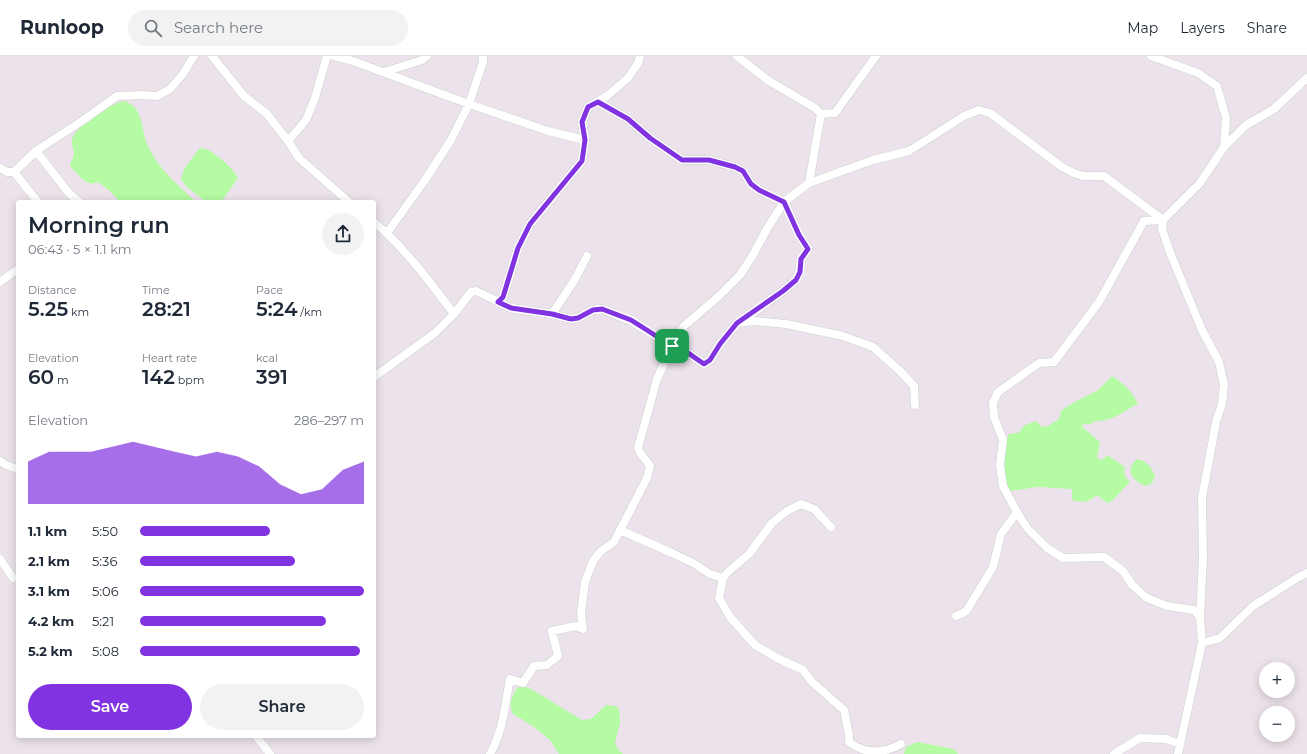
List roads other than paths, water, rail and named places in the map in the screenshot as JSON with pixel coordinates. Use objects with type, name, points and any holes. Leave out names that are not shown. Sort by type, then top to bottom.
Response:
[{"type":"street","points":[[0,168],[7,172],[14,172],[36,150],[82,121],[117,96],[157,96],[170,89],[183,74],[194,56]]},
{"type":"street","points":[[212,56],[244,96],[267,114],[299,158],[348,200]]},
{"type":"street","points":[[288,141],[306,120],[315,98],[327,56]]},
{"type":"street","points":[[334,56],[350,60],[469,104],[548,131],[585,140]]},
{"type":"street","points":[[384,72],[422,60],[428,56]]},
{"type":"street","points":[[387,232],[423,183],[451,140],[469,104],[483,62],[482,56]]},
{"type":"street","points":[[498,302],[503,297],[518,248],[530,224],[582,161],[585,140],[582,122],[588,107],[598,102],[628,78],[638,63],[640,56]]},
{"type":"street","points":[[737,56],[769,81],[815,108],[821,114],[835,113],[876,56]]},
{"type":"street","points":[[1151,56],[1172,60],[1198,72],[1217,86],[1226,118],[1224,147]]},
{"type":"street","points":[[1178,754],[1202,642],[1200,617],[1203,558],[1202,498],[1216,422],[1222,404],[1224,385],[1218,362],[1202,330],[1171,255],[1162,229],[1163,220],[1200,183],[1224,147],[1246,126],[1274,109],[1307,78]]},
{"type":"street","points":[[376,376],[435,333],[454,314],[471,292],[476,291],[482,292],[511,308],[552,314],[571,319],[578,318],[593,310],[602,309],[631,320],[672,346],[681,348],[704,364],[710,360],[720,344],[737,323],[783,291],[796,280],[800,272],[801,259],[808,249],[799,235],[784,202],[759,190],[751,184],[743,171],[735,167],[709,160],[682,160],[650,138],[628,119],[598,102]]},
{"type":"street","points":[[490,754],[498,737],[510,679],[523,683],[534,666],[547,665],[558,656],[552,631],[576,626],[583,629],[581,613],[585,582],[592,561],[601,551],[614,542],[646,478],[650,466],[646,458],[640,454],[638,448],[657,379],[672,346],[684,326],[719,296],[740,275],[784,202],[809,183],[873,160],[910,151],[964,116],[979,110],[990,113],[1062,167],[1083,176],[1104,176],[1163,220]]},
{"type":"street","points":[[809,183],[821,114]]},
{"type":"street","points":[[36,150],[68,192],[77,200]]},
{"type":"street","points":[[14,172],[36,200]]},
{"type":"street","points":[[1163,220],[1144,220],[1099,302],[1054,362],[1039,363],[998,392],[993,403],[994,418],[1003,440],[1000,465],[1003,486],[1027,528],[1047,548],[1063,558],[1104,557],[1123,570],[1132,585],[1147,598],[1167,606],[1194,610],[1200,617]]},
{"type":"street","points":[[376,224],[387,232],[454,314]]},
{"type":"street","points":[[552,314],[574,281],[587,256]]},
{"type":"street","points":[[0,282],[16,270]]},
{"type":"street","points":[[737,323],[753,321],[786,324],[842,336],[873,347],[900,371],[914,386],[915,404]]},
{"type":"street","points":[[0,461],[16,468]]},
{"type":"street","points":[[831,527],[814,509],[801,504],[787,511],[772,523],[749,554],[729,571],[724,578],[719,598],[730,617],[755,645],[777,658],[803,670],[812,682],[844,710],[849,742],[856,748],[869,752],[892,749],[901,744]]},
{"type":"street","points":[[956,616],[967,610],[993,567],[1001,534],[1017,512]]},
{"type":"street","points":[[620,530],[693,562],[710,574],[724,578]]},
{"type":"street","points":[[0,559],[13,578]]},
{"type":"street","points":[[1202,642],[1220,638],[1253,606],[1307,573]]},
{"type":"street","points":[[258,738],[270,754]]},
{"type":"street","points":[[1118,753],[1140,738],[1166,739],[1180,744]]}]
